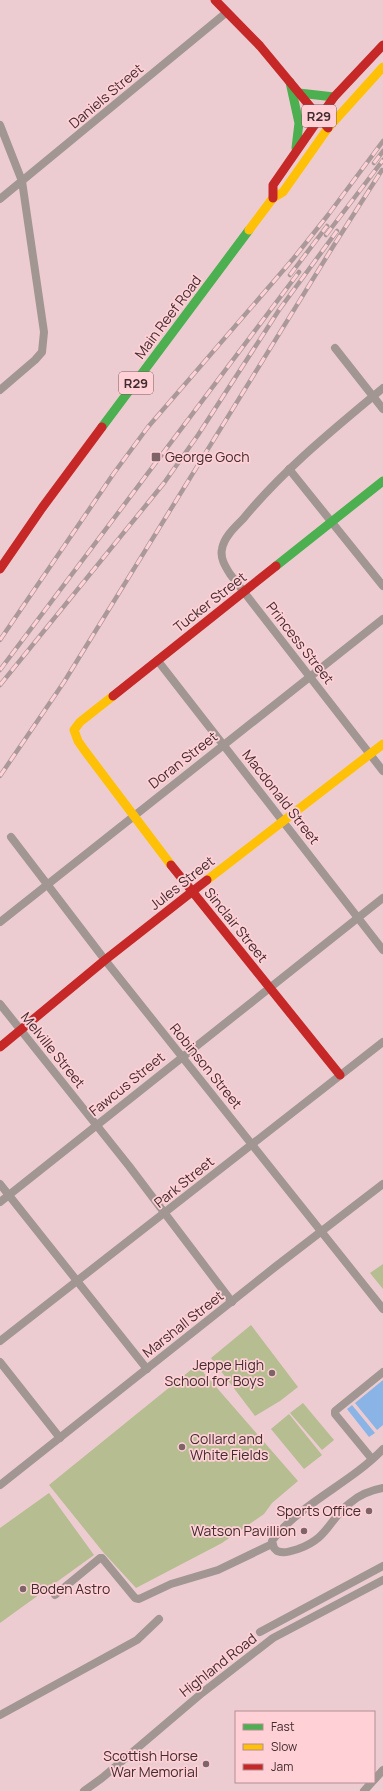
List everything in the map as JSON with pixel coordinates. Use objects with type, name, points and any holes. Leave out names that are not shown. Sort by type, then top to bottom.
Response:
[{"type":"main road","points":[[215,0],[260,46],[328,128]]},
{"type":"main road","name":"Main Reef Road","points":[[273,198],[273,185],[319,117],[334,97],[383,45]]},
{"type":"main road","name":"Main Reef Road","points":[[0,569],[47,502],[273,198],[283,192],[328,128],[383,67]]},
{"type":"main road","points":[[290,82],[299,123],[299,134],[295,154]]},
{"type":"main road","points":[[299,93],[334,97]]},
{"type":"main road","name":"Tucker Street","points":[[85,751],[75,735],[74,730],[80,722],[383,481]]},
{"type":"main road","name":"Jules Street","points":[[0,1047],[105,960],[383,744]]},
{"type":"main road","name":"Sinclair Street","points":[[85,751],[192,893],[340,1075]]},
{"type":"street","name":"Daniels Street","points":[[0,199],[227,12]]},
{"type":"street","points":[[0,125],[22,181],[42,311],[44,342],[42,352],[35,360],[0,390]]},
{"type":"street","points":[[335,348],[383,409]]},
{"type":"street","name":"Princess Street","points":[[383,388],[289,468],[261,497],[224,542],[221,554],[224,565],[244,593],[383,771]]},
{"type":"street","points":[[289,468],[383,586]]},
{"type":"street","name":"Doran Street","points":[[0,922],[49,885],[134,815],[383,619]]},
{"type":"street","name":"Macdonald Street","points":[[158,661],[383,950]]},
{"type":"street","name":"Robinson Street","points":[[11,837],[105,960],[383,1309]]},
{"type":"street","name":"Fawcus Street","points":[[0,1202],[383,898]]},
{"type":"street","name":"Melville Street","points":[[0,1004],[97,1125],[232,1302]]},
{"type":"street","name":"Park Street","points":[[0,1342],[383,1042]]},
{"type":"street","points":[[0,1184],[147,1369]]},
{"type":"street","name":"Marshall Street","points":[[0,1485],[383,1184]]},
{"type":"street","points":[[0,1362],[60,1438]]},
{"type":"street","points":[[55,1595],[100,1558],[102,1558],[135,1598],[139,1599],[171,1584],[218,1570],[272,1544],[275,1536],[293,1519],[379,1455],[335,1414],[335,1411],[383,1372]]},
{"type":"street","points":[[272,1544],[277,1551],[282,1553],[304,1546],[327,1530],[337,1515],[351,1502],[370,1491],[383,1488]]},
{"type":"street","name":"Highland Road","points":[[260,1632],[383,1566]]},
{"type":"street","name":"Highland Road","points":[[84,1791],[102,1778],[227,1673],[273,1638],[383,1580]]},
{"type":"street","points":[[0,1715],[137,1640],[159,1619]]},
{"type":"street","points":[[375,1779],[383,1770]]},
{"type":"street","points":[[364,1791],[371,1783]]},
{"type":"green space","points":[[383,1264],[383,1289],[370,1273]]},
{"type":"green space","points":[[251,1325],[298,1387],[280,1401],[255,1416],[211,1358]]},
{"type":"green space","name":"Collard and White Fields","points":[[197,1365],[298,1481],[272,1503],[264,1514],[222,1543],[136,1588],[103,1552],[49,1485]]},
{"type":"green space","points":[[303,1403],[334,1440],[322,1450],[290,1413]]},
{"type":"green space","points":[[289,1414],[322,1455],[304,1469],[271,1429]]},
{"type":"green space","name":"Boden Astro","points":[[49,1493],[94,1555],[0,1623],[0,1528]]},
{"type":"water","points":[[383,1380],[383,1425],[377,1430],[355,1403]]},
{"type":"water","points":[[352,1405],[375,1433],[369,1437],[347,1409]]},
{"type":"railway","points":[[0,640],[114,473],[148,427],[293,259],[383,141]]},
{"type":"railway","points":[[374,163],[383,151]]},
{"type":"railway","points":[[326,235],[383,160]]},
{"type":"railway","points":[[0,776],[64,682],[334,245],[382,170]]},
{"type":"railway","points":[[290,275],[327,226]]},
{"type":"railway","points":[[0,685],[164,483],[198,435],[279,310],[337,231]]},
{"type":"railway","points":[[0,670],[299,272]]},
{"type":"traffic: fast","points":[[290,82],[299,123],[296,148]]},
{"type":"traffic: fast","points":[[299,93],[334,97]]},
{"type":"traffic: fast","points":[[102,427],[249,230]]},
{"type":"traffic: fast","points":[[276,566],[383,481]]},
{"type":"traffic: slow","points":[[249,230],[273,198],[283,192],[328,128],[383,67]]},
{"type":"traffic: slow","points":[[113,696],[80,722],[74,730],[78,741],[85,751],[171,865]]},
{"type":"traffic: slow","points":[[207,880],[383,744]]},
{"type":"traffic: jam","points":[[215,0],[260,46],[328,128]]},
{"type":"traffic: jam","points":[[273,198],[273,185],[334,97],[383,45]]},
{"type":"traffic: jam","points":[[0,569],[42,508],[102,427]]},
{"type":"traffic: jam","points":[[113,696],[276,566]]},
{"type":"traffic: jam","points":[[171,865],[340,1075]]},
{"type":"traffic: jam","points":[[0,1047],[105,960],[207,880]]},
{"type":"place","name":"George Goch","points":[[156,457]]},
{"type":"place","name":"Jeppe High School for Boys","points":[[272,1373]]},
{"type":"place","name":"Collard and White Fields","points":[[182,1447]]},
{"type":"place","name":"Sports Office","points":[[369,1511]]},
{"type":"place","name":"Watson Pavillion","points":[[304,1531]]},
{"type":"place","name":"Boden Astro","points":[[23,1589]]},
{"type":"place","name":"Scottish Horse War Memorial","points":[[206,1764]]}]
